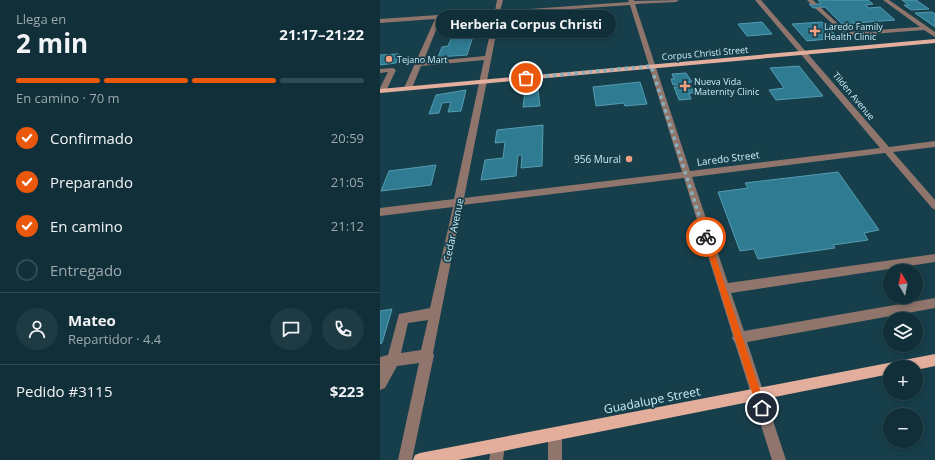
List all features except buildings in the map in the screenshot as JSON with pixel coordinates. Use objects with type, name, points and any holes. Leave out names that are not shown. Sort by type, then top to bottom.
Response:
[{"type":"main road","name":"Corpus Christi Street","points":[[381,91],[935,41]]},
{"type":"main road","points":[[923,362],[935,360]]},
{"type":"main road","name":"Guadalupe Street","points":[[420,460],[883,369]]},
{"type":"street","name":"Cedar Avenue","points":[[405,460],[428,355],[500,0]]},
{"type":"street","points":[[380,22],[631,2],[676,0]]},
{"type":"street","name":"Tilden Avenue","points":[[758,0],[935,206]]},
{"type":"street","points":[[886,0],[935,36]]},
{"type":"street","points":[[631,2],[738,338],[779,460]]},
{"type":"street","points":[[814,4],[846,34],[924,28]]},
{"type":"street","points":[[408,88],[438,17]]},
{"type":"street","points":[[418,64],[488,58]]},
{"type":"street","points":[[380,71],[393,70],[383,82],[381,91]]},
{"type":"street","name":"Laredo Street","points":[[380,212],[935,144]]},
{"type":"street","points":[[723,289],[935,258]]},
{"type":"street","points":[[738,338],[935,304]]},
{"type":"street","points":[[380,384],[393,361],[403,318],[436,313]]},
{"type":"street","points":[[380,363],[428,355]]},
{"type":"street","points":[[555,434],[556,460]]},
{"type":"street","points":[[496,460],[498,445]]},
{"type":"way so far","points":[[526,78],[651,66],[706,237]]},
{"type":"place","name":"Laredo Family Health Clinic","points":[[815,31]]},
{"type":"place","name":"Tejano Mart","points":[[389,59]]},
{"type":"place","name":"Herberia Corpus Christi","points":[[526,78]]},
{"type":"place","name":"Nueva Vida Maternity Clinic","points":[[685,86]]},
{"type":"place","name":"956 Mural","points":[[629,159]]},
{"type":"route","points":[[706,237],[762,408]]}]
